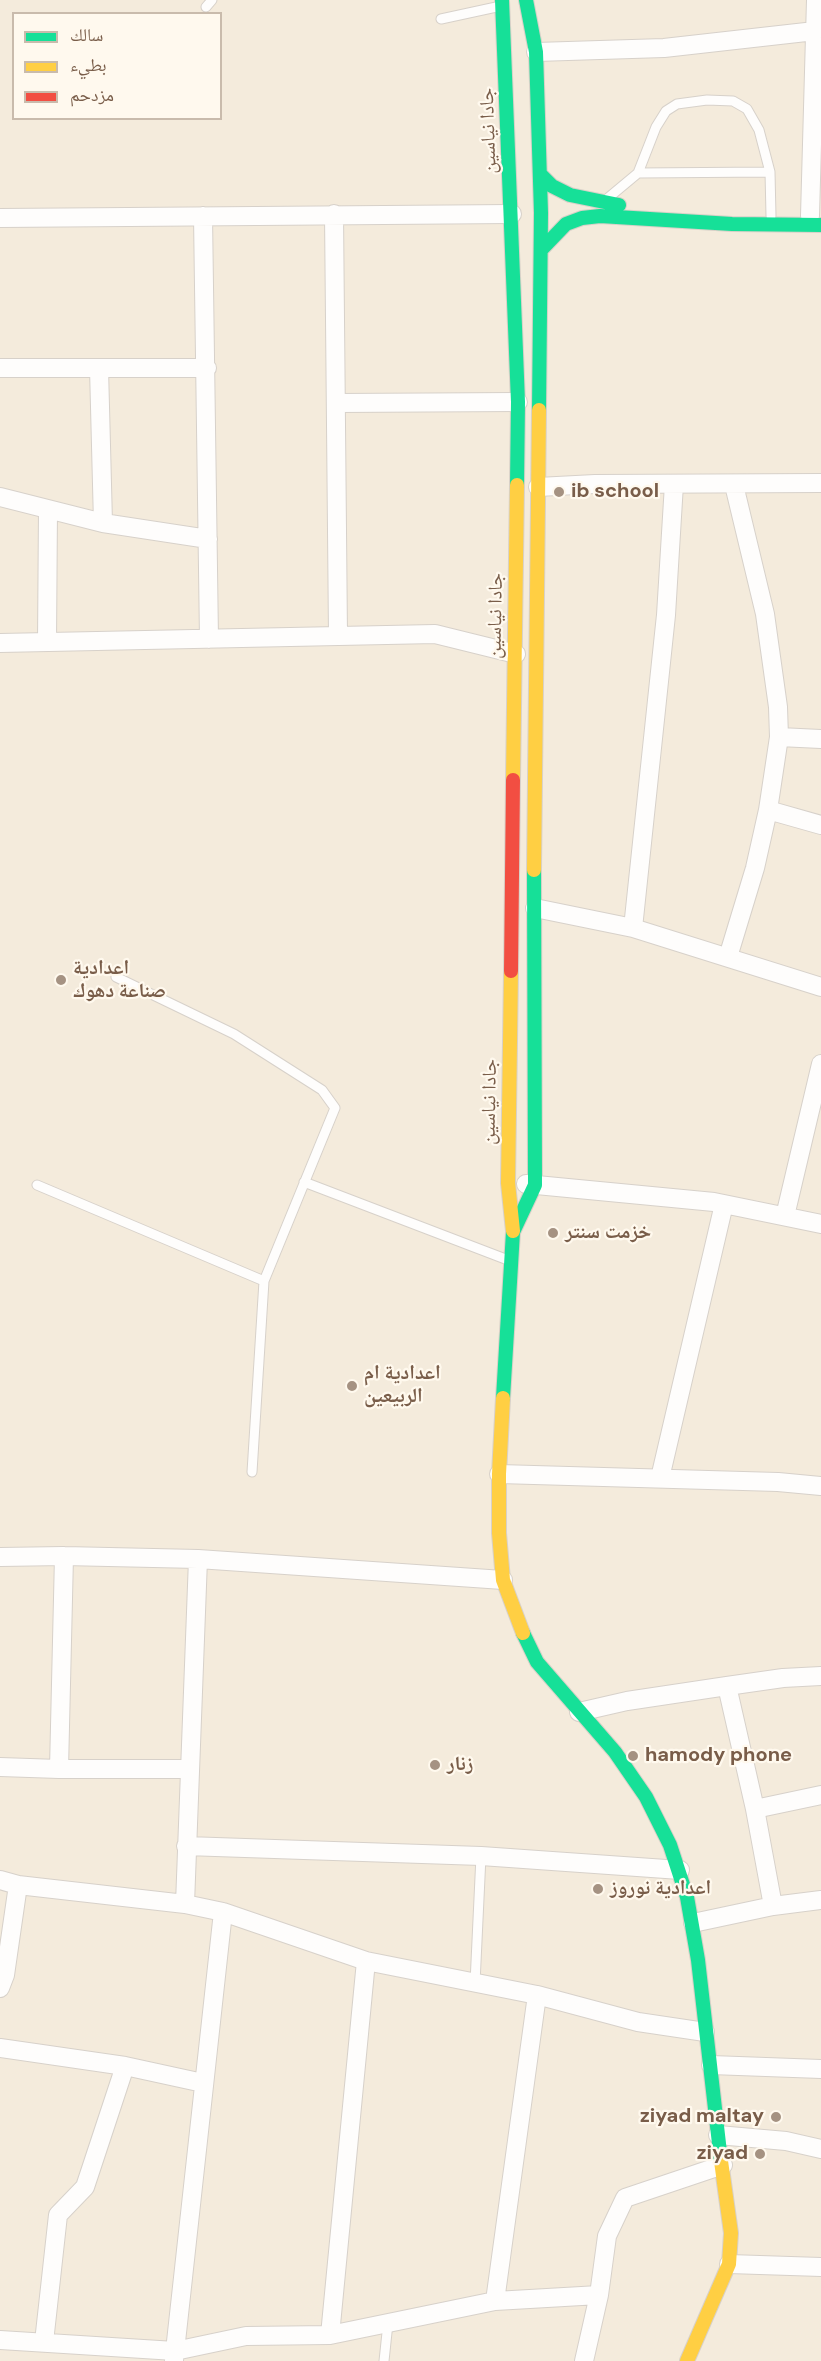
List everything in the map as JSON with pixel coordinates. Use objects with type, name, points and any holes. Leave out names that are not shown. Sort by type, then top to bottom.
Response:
[{"type":"street","name":"جادا نیاسین","points":[[526,0],[536,52],[541,250],[535,1185]]},
{"type":"street","points":[[816,0],[817,219]]},
{"type":"street","name":"جادا نیاسین","points":[[503,3],[518,432],[508,1183],[513,1232],[513,1262],[499,1474],[502,1580],[526,1642],[537,1662],[615,1752],[659,1821],[680,1870],[693,1923],[731,2233],[729,2264],[694,2356]]},
{"type":"street","points":[[536,52],[664,48],[815,31]]},
{"type":"street","points":[[540,174],[552,186],[575,196],[601,203],[817,219]]},
{"type":"street","points":[[573,220],[564,214],[562,208],[575,196]]},
{"type":"street","points":[[334,214],[338,636]]},
{"type":"street","points":[[0,218],[512,214]]},
{"type":"street","points":[[203,216],[207,368],[209,639]]},
{"type":"street","points":[[541,250],[560,228],[573,220],[600,216],[732,224],[817,219]]},
{"type":"street","points":[[0,368],[207,368]]},
{"type":"street","points":[[99,368],[103,523]]},
{"type":"street","points":[[337,403],[518,402]]},
{"type":"street","points":[[518,432],[539,432]]},
{"type":"street","points":[[538,487],[821,483]]},
{"type":"street","points":[[633,928],[666,615],[674,484]]},
{"type":"street","points":[[728,957],[755,867],[768,810],[779,737],[778,707],[765,614],[734,485]]},
{"type":"street","points":[[0,496],[103,523],[208,539]]},
{"type":"street","points":[[47,642],[48,509]]},
{"type":"street","points":[[0,643],[435,634],[516,654]]},
{"type":"street","points":[[779,737],[821,739]]},
{"type":"street","points":[[768,810],[821,825]]},
{"type":"street","points":[[535,908],[633,928],[821,987]]},
{"type":"street","points":[[785,1216],[820,1070]]},
{"type":"street","points":[[508,1183],[724,1204],[821,1224]]},
{"type":"street","points":[[513,1232],[535,1185]]},
{"type":"street","points":[[660,1478],[724,1204]]},
{"type":"street","points":[[499,1474],[778,1482],[821,1486]]},
{"type":"street","points":[[59,1769],[64,1556]]},
{"type":"street","points":[[0,1557],[198,1559],[502,1580]]},
{"type":"street","points":[[185,1904],[198,1559]]},
{"type":"street","points":[[579,1712],[627,1701],[727,1686],[783,1678],[821,1676]]},
{"type":"street","points":[[727,1686],[756,1809],[772,1906]]},
{"type":"street","points":[[0,1767],[189,1768]]},
{"type":"street","points":[[756,1809],[821,1795]]},
{"type":"street","points":[[186,1846],[482,1856],[680,1870]]},
{"type":"street","points":[[0,1988],[5,1975],[9,1882],[185,1904],[223,1912],[366,1961],[537,1995],[638,2022],[705,2032]]},
{"type":"street","points":[[693,1923],[772,1906],[821,1900]]},
{"type":"street","points":[[175,2356],[223,1912]]},
{"type":"street","points":[[330,2335],[366,1961]]},
{"type":"street","points":[[495,2301],[537,1995]]},
{"type":"street","points":[[0,2048],[125,2066],[203,2083]]},
{"type":"street","points":[[44,2342],[58,2214],[85,2187],[125,2066]]},
{"type":"street","points":[[711,2066],[821,2068]]},
{"type":"street","points":[[718,2135],[786,2141],[821,2149]]},
{"type":"street","points":[[584,2361],[599,2295],[607,2236],[625,2198],[723,2164]]},
{"type":"street","points":[[729,2264],[821,2267]]},
{"type":"street","points":[[0,2340],[44,2342],[175,2356],[246,2336],[330,2335],[495,2301],[599,2295]]},
{"type":"lane","points":[[441,19],[503,3]]},
{"type":"lane","points":[[601,203],[638,173],[656,127],[666,111],[677,104],[707,100],[734,100],[747,109],[759,130],[770,172],[771,216]]},
{"type":"lane","points":[[638,173],[770,172]]},
{"type":"lane","points":[[116,977],[234,1034],[322,1090],[335,1108],[264,1281],[252,1472]]},
{"type":"lane","points":[[304,1182],[513,1262]]},
{"type":"lane","points":[[37,1185],[264,1281]]},
{"type":"lane","points":[[475,1983],[482,1856]]},
{"type":"lane","points":[[384,2361],[388,2323]]},
{"type":"shaded area","points":[[0,0],[821,0],[821,2361],[0,2361]]},
{"type":"traffic: fast","points":[[502,0],[518,402],[517,485]]},
{"type":"traffic: fast","points":[[526,0],[536,52],[541,213],[539,410]]},
{"type":"traffic: fast","points":[[540,174],[552,186],[570,195],[619,205]]},
{"type":"traffic: fast","points":[[541,250],[566,224],[582,218],[600,216],[732,224],[821,225]]},
{"type":"traffic: fast","points":[[503,1398],[513,1232],[535,1185],[534,870]]},
{"type":"traffic: fast","points":[[523,1633],[537,1662],[615,1752],[646,1797],[670,1845],[687,1897],[698,1960],[721,2161]]},
{"type":"traffic: slow","points":[[534,870],[539,410]]},
{"type":"traffic: slow","points":[[513,780],[517,485]]},
{"type":"traffic: slow","points":[[511,971],[508,1183],[513,1231]]},
{"type":"traffic: slow","points":[[503,1398],[499,1533],[503,1580],[523,1633]]},
{"type":"traffic: slow","points":[[687,2361],[729,2264],[731,2233],[721,2161]]},
{"type":"traffic: jam","points":[[511,971],[513,780]]},
{"type":"place","name":"ib school","points":[[559,492]]},
{"type":"place","name":"اعدادية صناعة دهوك","points":[[61,980]]},
{"type":"place","name":"خزمت سنتر","points":[[553,1233]]},
{"type":"place","name":"اعدادية ام الربيعين","points":[[352,1386]]},
{"type":"place","name":"hamody phone","points":[[633,1756]]},
{"type":"place","name":"زنار","points":[[435,1765]]},
{"type":"place","name":"اعدادية نوروز","points":[[598,1889]]},
{"type":"place","name":"ziyad maltay","points":[[776,2117]]},
{"type":"place","name":"ziyad","points":[[760,2154]]}]
